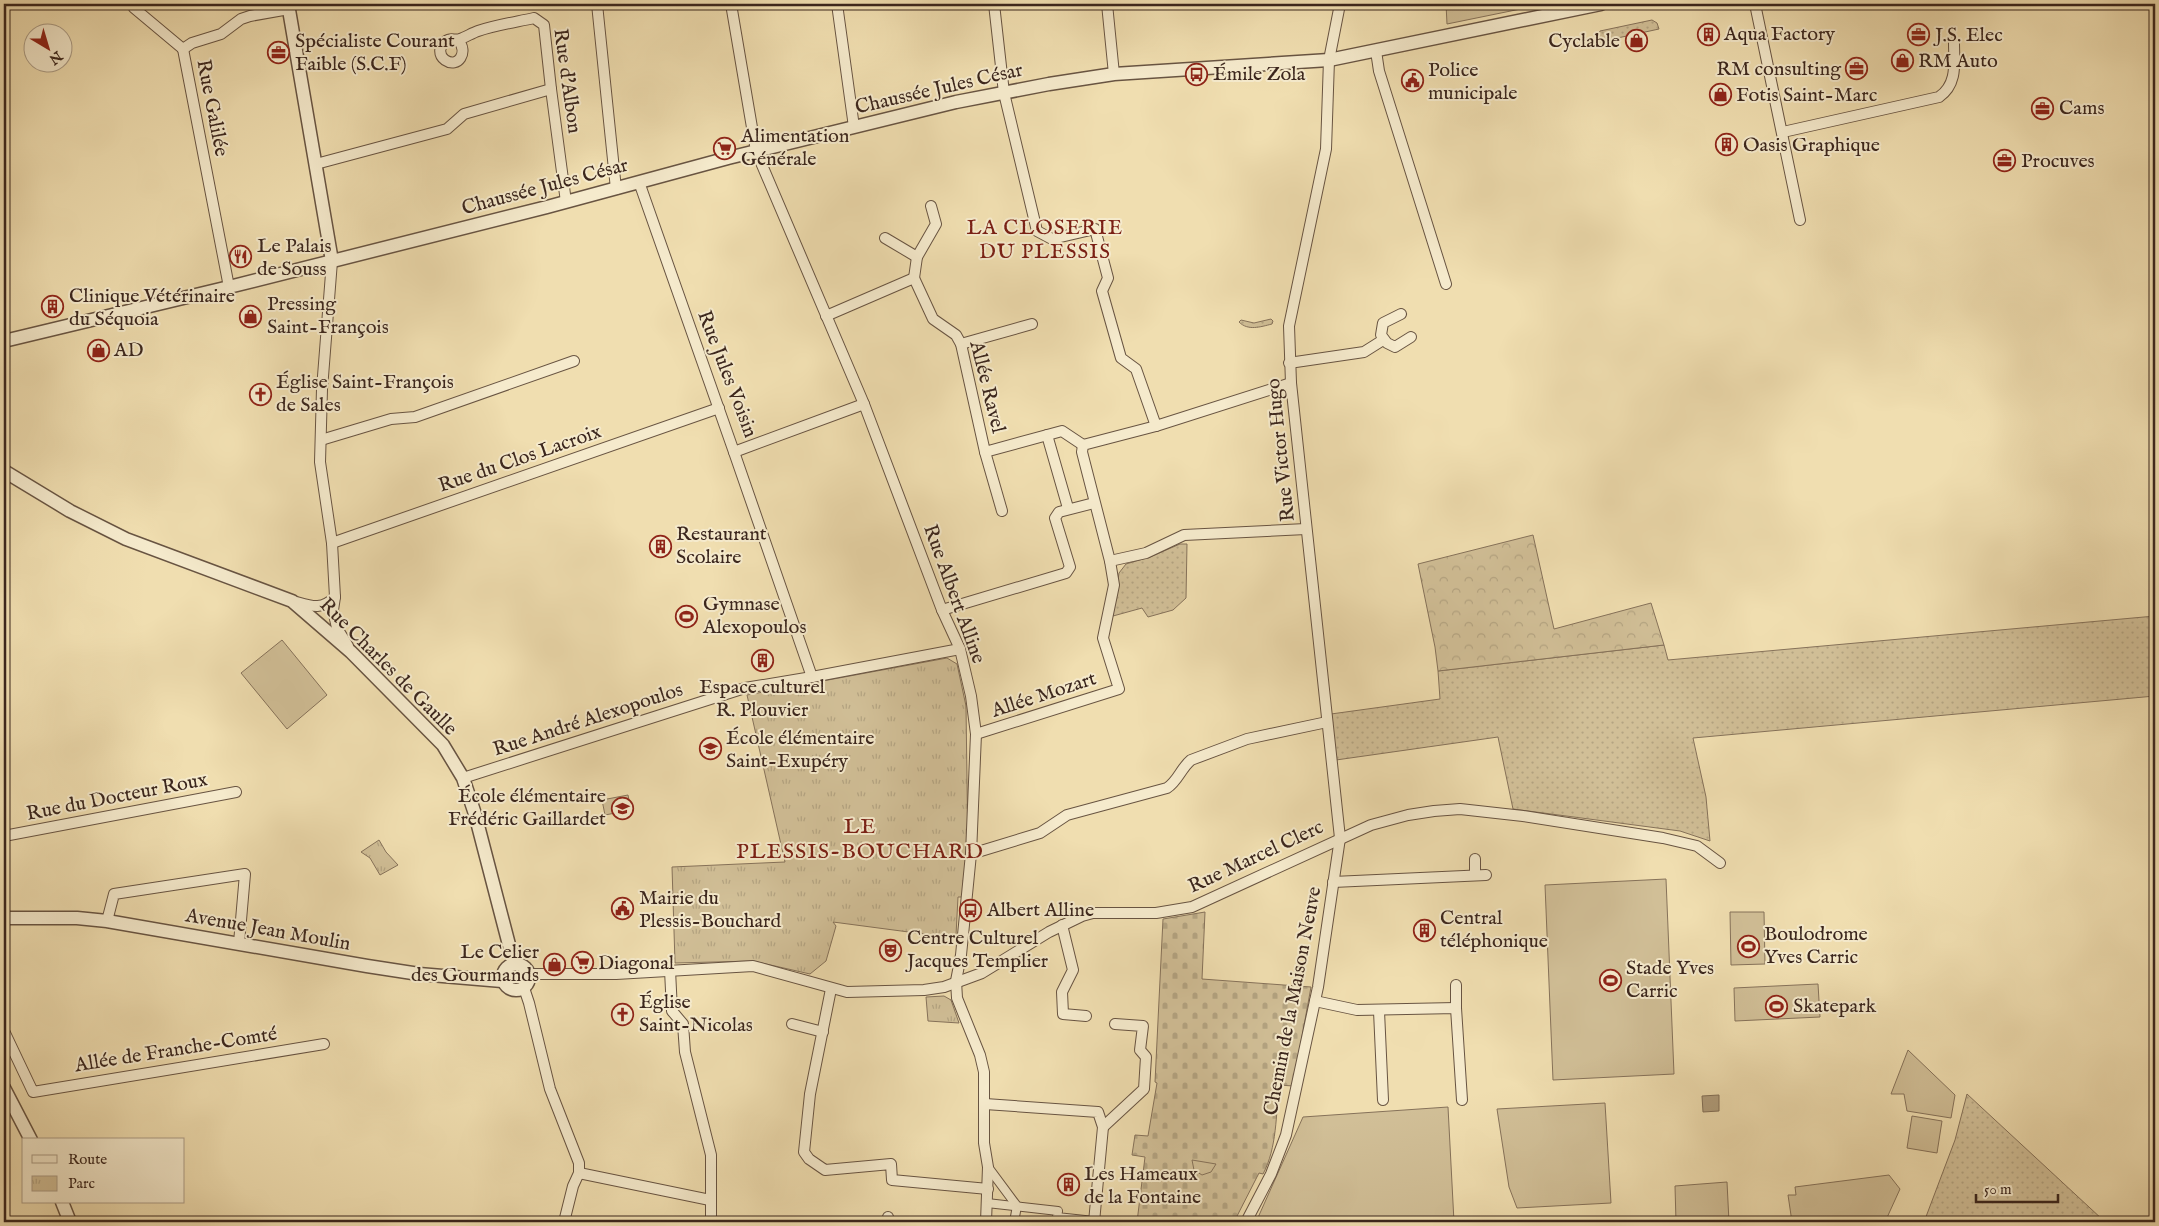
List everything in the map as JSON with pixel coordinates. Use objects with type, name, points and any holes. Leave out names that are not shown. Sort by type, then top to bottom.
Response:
[{"type":"street","points":[[133,4],[134,8],[183,48]]},
{"type":"street","points":[[597,4],[616,189]]},
{"type":"street","name":"Rue Albert Alline","points":[[731,4],[756,151],[864,404],[942,610],[960,649],[971,696],[976,734],[971,854],[961,955],[956,981],[957,998],[980,1055],[984,1072],[984,1143],[988,1167],[986,1222]]},
{"type":"street","points":[[837,4],[854,127]]},
{"type":"street","points":[[994,4],[1004,93],[1037,231],[1052,239],[1096,229],[1108,278],[1102,291],[1121,358],[1136,369],[1156,426]]},
{"type":"street","points":[[1107,4],[1114,74]]},
{"type":"street","name":"Rue Victor Hugo","points":[[1340,4],[1329,60],[1326,149],[1289,326],[1289,363],[1340,838]]},
{"type":"street","name":"Chaussée Jules César","points":[[4,341],[229,287],[566,202],[756,151],[956,102],[1114,74],[1329,60],[1601,4]]},
{"type":"street","points":[[1755,4],[1800,220]]},
{"type":"street","points":[[289,6],[332,261],[322,389],[320,462],[332,543],[335,597],[333,610],[337,628],[351,652]]},
{"type":"street","name":"Rue Galilée","points":[[229,287],[183,48],[192,43],[221,34],[241,19],[289,6]]},
{"type":"street","name":"Rue d'Albon","points":[[458,40],[477,31],[534,18],[544,24],[566,202]]},
{"type":"street","points":[[1783,132],[1939,97],[1947,90],[1954,77],[1954,42]]},
{"type":"street","points":[[1376,51],[1379,71],[1446,284]]},
{"type":"street","points":[[316,164],[447,129],[464,114],[551,89]]},
{"type":"street","name":"Rue Jules Voisin","points":[[639,182],[734,452],[864,404]]},
{"type":"street","points":[[826,316],[914,278],[917,257],[936,224],[931,206]]},
{"type":"street","points":[[885,238],[917,257]]},
{"type":"street","name":"Allée Ravel","points":[[914,278],[933,319],[956,335],[961,344],[985,452],[1062,431],[1082,448]]},
{"type":"street","points":[[1401,314],[1383,323],[1380,329],[1383,340],[1395,347],[1411,337]]},
{"type":"street","points":[[961,344],[1032,324]]},
{"type":"street","points":[[1289,363],[1364,352],[1383,340]]},
{"type":"street","points":[[321,440],[390,419],[415,417],[574,361]]},
{"type":"street","points":[[1291,383],[1082,448],[1094,503],[1110,561],[1146,553],[1184,536],[1306,529]]},
{"type":"street","name":"Rue du Clos Lacroix","points":[[332,543],[719,408]]},
{"type":"street","points":[[1048,435],[1068,508]]},
{"type":"street","points":[[734,452],[812,678]]},
{"type":"street","points":[[985,452],[1002,511]]},
{"type":"street","name":"Rue Charles de Gaulle","points":[[4,471],[70,511],[126,539],[292,601],[314,607],[327,605],[335,597]]},
{"type":"street","points":[[942,610],[1069,570],[1070,567],[1055,518],[1059,512],[1068,508],[1094,503]]},
{"type":"street","name":"Allée Mozart","points":[[976,734],[1119,689],[1103,638],[1114,585],[1110,561]]},
{"type":"street","name":"Rue Charles de Gaulle","points":[[292,601],[351,652],[443,745],[463,778],[476,814],[514,964]]},
{"type":"street","name":"Rue André Alexopoulos","points":[[463,778],[745,688],[812,678],[960,649]]},
{"type":"street","points":[[971,854],[1040,833],[1067,815],[1167,788],[1174,784],[1185,765],[1192,760],[1247,738],[1327,722]]},
{"type":"street","name":"Rue du Docteur Roux","points":[[4,836],[236,792]]},
{"type":"street","name":"Rue Marcel Clerc","points":[[529,974],[616,974],[753,966],[847,992],[924,990],[944,987],[956,981],[971,979],[1062,925],[1093,913],[1149,913],[1192,907],[1371,824],[1434,811],[1460,809],[1523,816],[1663,838],[1697,846],[1720,863]]},
{"type":"street","name":"Chemin de la Maison Neuve","points":[[1246,1222],[1271,1174],[1286,1134],[1315,1001],[1340,838]]},
{"type":"street","points":[[1475,859],[1475,875]]},
{"type":"street","points":[[107,921],[114,894],[245,874],[239,943]]},
{"type":"street","points":[[1333,882],[1486,875]]},
{"type":"street","name":"Avenue Jean Moulin","points":[[4,922],[27,917]]},
{"type":"street","name":"Avenue Jean Moulin","points":[[4,918],[27,917],[107,921],[239,943],[276,952],[419,974],[502,980]]},
{"type":"street","points":[[1062,925],[1073,970],[1062,992],[1063,1014],[1086,1016]]},
{"type":"street","points":[[514,964],[524,966],[529,974],[527,984],[519,990],[508,989],[502,980],[504,969],[514,964]]},
{"type":"street","points":[[670,970],[672,1010],[683,1024],[685,1052],[711,1155],[710,1222]]},
{"type":"street","points":[[1456,986],[1462,1100]]},
{"type":"street","points":[[524,988],[550,1089],[579,1163],[579,1173],[573,1186],[564,1222]]},
{"type":"street","points":[[831,989],[810,1094],[804,1152],[809,1159],[824,1170],[868,1164],[891,1164],[892,1180],[988,1189]]},
{"type":"street","points":[[1315,1001],[1357,1010],[1456,1008]]},
{"type":"street","points":[[1379,1010],[1383,1100]]},
{"type":"street","points":[[792,1024],[823,1032]]},
{"type":"street","points":[[1103,1127],[1144,1089],[1146,1058],[1140,1050],[1143,1026],[1115,1024]]},
{"type":"street","name":"Allée de Franche-Comté","points":[[4,1031],[33,1092],[324,1044]]},
{"type":"street","points":[[4,1088],[30,1138]]},
{"type":"street","points":[[985,1104],[1098,1112],[1103,1127],[1094,1221],[1057,1217],[1058,1211],[987,1203]]},
{"type":"street","points":[[988,1167],[1017,1206],[1014,1222]]},
{"type":"street","points":[[579,1173],[710,1200]]},
{"type":"street","points":[[63,1204],[70,1222]]},
{"type":"green space","points":[[1446,4],[1545,4],[1447,24]]},
{"type":"green space","points":[[1652,20],[1657,23],[1659,29],[1599,42],[1597,36],[1600,31]]},
{"type":"green space","points":[[1271,319],[1273,321],[1272,324],[1254,328],[1246,327],[1239,322],[1241,320],[1254,323]]},
{"type":"green space","points":[[1533,535],[1554,629],[1651,603],[1664,645],[1438,671],[1418,564]]},
{"type":"green space","points":[[1180,544],[1187,544],[1186,598],[1173,610],[1148,617],[1142,608],[1113,616],[1119,573],[1126,564],[1150,557]]},
{"type":"green space","points":[[2155,616],[2155,696],[1693,738],[1706,797],[1710,841],[1680,831],[1513,809],[1498,737],[1336,760],[1331,714],[1440,699],[1438,671],[1664,645],[1668,660]]},
{"type":"green space","points":[[282,640],[327,695],[287,729],[241,673]]},
{"type":"green space","points":[[947,658],[957,664],[966,706],[968,855],[964,897],[958,897],[956,935],[939,936],[833,922],[836,926],[826,961],[810,974],[753,961],[675,963],[672,867],[785,862],[747,695]]},
{"type":"green space","points":[[628,795],[631,810],[605,815],[602,800]]},
{"type":"green space","points":[[379,840],[386,852],[398,865],[380,875],[370,858],[361,852]]},
{"type":"green space","name":"Stade Yves Carric","points":[[1666,879],[1674,1074],[1553,1080],[1545,885]]},
{"type":"green space","points":[[1205,912],[1202,979],[1311,987],[1293,1086],[1279,1085],[1275,1131],[1268,1164],[1263,1174],[1259,1173],[1234,1222],[1137,1222],[1145,1157],[1132,1155],[1135,1135],[1148,1136],[1157,1083],[1155,1082],[1163,919]]},
{"type":"green space","name":"Boulodrome Yves Carric","points":[[1730,912],[1764,912],[1765,964],[1731,965]]},
{"type":"green space","name":"Skatepark","points":[[1818,984],[1820,1017],[1735,1021],[1734,988]]},
{"type":"green space","points":[[944,996],[951,1000],[959,1023],[928,1021],[926,997]]},
{"type":"green space","points":[[1908,1050],[1955,1095],[1951,1118],[1907,1111],[1904,1094],[1891,1094]]},
{"type":"green space","points":[[1967,1094],[2103,1222],[1924,1222],[1955,1140]]},
{"type":"green space","points":[[1605,1103],[1611,1203],[1517,1208],[1509,1187],[1497,1109]]},
{"type":"green space","points":[[1448,1107],[1454,1222],[1256,1222],[1303,1117]]},
{"type":"green space","points":[[1912,1116],[1942,1121],[1937,1153],[1907,1148]]},
{"type":"green space","points":[[1192,1160],[1216,1164],[1211,1172],[1202,1175],[1194,1170]]},
{"type":"green space","points":[[1889,1175],[1900,1189],[1885,1222],[1792,1222],[1788,1195],[1796,1195],[1795,1187]]},
{"type":"green space","points":[[1727,1182],[1729,1222],[1676,1222],[1675,1186]]},
{"type":"shaded area","points":[[1719,1095],[1719,1111],[1703,1112],[1702,1096]]},
{"type":"place","name":"Aqua Factory","points":[[1708,34]]},
{"type":"place","name":"J.S. Elec","points":[[1919,35]]},
{"type":"place","name":"Cyclable","points":[[1636,41]]},
{"type":"place","name":"Spécialiste Courant Faible (S.C.F)","points":[[279,52]]},
{"type":"place","name":"RM Auto","points":[[1902,61]]},
{"type":"place","name":"RM consulting","points":[[1857,69]]},
{"type":"place","name":"Émile Zola","points":[[1197,74]]},
{"type":"place","name":"Police municipale","points":[[1412,81]]},
{"type":"place","name":"Fotis Saint-Marc","points":[[1720,95]]},
{"type":"place","name":"Cams","points":[[2043,108]]},
{"type":"place","name":"Oasis Graphique","points":[[1727,145]]},
{"type":"place","name":"Alimentation Générale","points":[[725,148]]},
{"type":"place","name":"Procuves","points":[[2005,161]]},
{"type":"place","name":"Le Palais de Souss","points":[[241,257]]},
{"type":"place","name":"Clinique Vétérinaire du Séquoia","points":[[53,307]]},
{"type":"place","name":"Pressing Saint-François","points":[[251,316]]},
{"type":"place","name":"AD","points":[[98,350]]},
{"type":"place","name":"Église Saint-François de Sales","points":[[260,394]]},
{"type":"place","name":"Restaurant Scolaire","points":[[660,546]]},
{"type":"place","name":"Gymnase Alexopoulos","points":[[687,616]]},
{"type":"place","name":"Espace culturel R. Plouvier","points":[[762,661]]},
{"type":"place","name":"École élémentaire Saint-Exupéry","points":[[710,749]]},
{"type":"place","name":"École élémentaire Frédéric Gaillardet","points":[[622,808]]},
{"type":"place","name":"Mairie du Plessis-Bouchard","points":[[623,909]]},
{"type":"place","name":"Albert Alline","points":[[971,910]]},
{"type":"place","name":"Central téléphonique","points":[[1424,930]]},
{"type":"place","name":"Boulodrome Yves Carric","points":[[1748,946]]},
{"type":"place","name":"Centre Culturel Jacques Templier","points":[[891,950]]},
{"type":"place","name":"Diagonal","points":[[582,963]]},
{"type":"place","name":"Le Celier des Gourmands","points":[[555,964]]},
{"type":"place","name":"Stade Yves Carric","points":[[1610,980]]},
{"type":"place","name":"Skatepark","points":[[1777,1006]]},
{"type":"place","name":"Église Saint-Nicolas","points":[[623,1014]]},
{"type":"place","name":"Les Hameaux de la Fontaine","points":[[1068,1185]]},
{"type":"district","name":"LA CLOSERIE DU PLESSIS","points":[[1045,240]]},
{"type":"district","name":"LE PLESSIS-BOUCHARD","points":[[860,840]]}]
